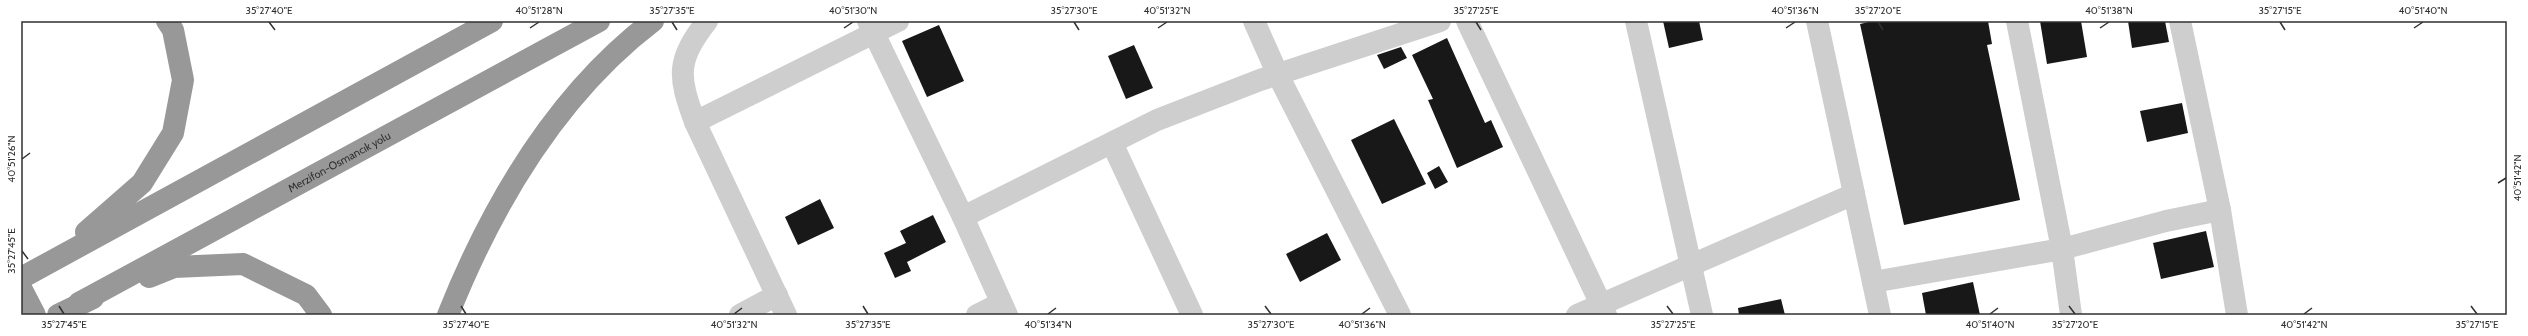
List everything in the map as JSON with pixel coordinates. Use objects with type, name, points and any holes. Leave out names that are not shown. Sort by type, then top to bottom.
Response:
[{"type":"highway","points":[[55,259],[142,183],[173,133],[183,80],[173,30],[167,21]]},
{"type":"highway","points":[[21,278],[492,21]]},
{"type":"highway","name":"Merzifon-Osmancık yolu","points":[[79,303],[599,21]]},
{"type":"highway","points":[[448,315],[476,250],[502,201],[559,116],[599,69],[653,21]]},
{"type":"highway","points":[[58,315],[79,303],[174,267],[243,264],[306,295],[321,315]]},
{"type":"highway","points":[[21,288],[35,315]]},
{"type":"street","points":[[707,21],[690,44],[681,70],[686,96],[695,122],[786,315]]},
{"type":"street","points":[[695,122],[871,27],[898,21]]},
{"type":"street","points":[[1254,21],[1278,74],[1400,315]]},
{"type":"street","points":[[963,217],[1158,120],[1278,74],[1440,21]]},
{"type":"street","points":[[1467,21],[1603,309]]},
{"type":"street","points":[[1636,21],[1702,315]]},
{"type":"street","points":[[1817,21],[1880,315]]},
{"type":"street","points":[[2017,21],[2062,250],[2072,315]]},
{"type":"street","points":[[2180,21],[2220,210],[2237,315]]},
{"type":"street","points":[[871,27],[963,217],[1004,309],[977,315]]},
{"type":"street","points":[[1112,143],[1192,315]]},
{"type":"street","points":[[1577,315],[1603,309],[1691,264],[1854,194]]},
{"type":"street","points":[[1873,282],[2062,250],[2166,221],[2220,210]]},
{"type":"street","points":[[740,315],[777,295]]},
{"type":"building","points":[[1663,21],[1699,21],[1703,40],[1669,48]]},
{"type":"building","points":[[1873,21],[1988,21],[1992,44],[1987,45],[2020,200],[1904,225],[1860,24]]},
{"type":"building","points":[[2040,21],[2081,21],[2087,57],[2047,64]]},
{"type":"building","points":[[2128,21],[2165,21],[2169,42],[2132,48]]},
{"type":"building","points":[[939,25],[964,81],[927,97],[902,41]]},
{"type":"building","points":[[1447,38],[1485,123],[1491,120],[1503,147],[1457,168],[1428,100],[1433,99],[1412,55]]},
{"type":"building","points":[[1134,45],[1153,88],[1126,99],[1108,56]]},
{"type":"building","points":[[1401,47],[1407,58],[1384,69],[1377,55]]},
{"type":"building","points":[[2182,103],[2188,133],[2147,142],[2140,111]]},
{"type":"building","points":[[1394,119],[1426,184],[1382,204],[1351,140]]},
{"type":"building","points":[[1439,166],[1448,182],[1435,189],[1427,173]]},
{"type":"building","points":[[820,199],[834,228],[798,245],[785,217]]},
{"type":"building","points":[[933,215],[946,242],[907,262],[911,271],[895,278],[884,253],[906,243],[900,231]]},
{"type":"building","points":[[2206,231],[2214,267],[2161,279],[2153,243]]},
{"type":"building","points":[[1327,233],[1341,260],[1300,282],[1286,254]]},
{"type":"building","points":[[1973,282],[1980,315],[1926,315],[1922,293]]},
{"type":"building","points":[[1781,299],[1785,315],[1739,315],[1738,308]]}]
